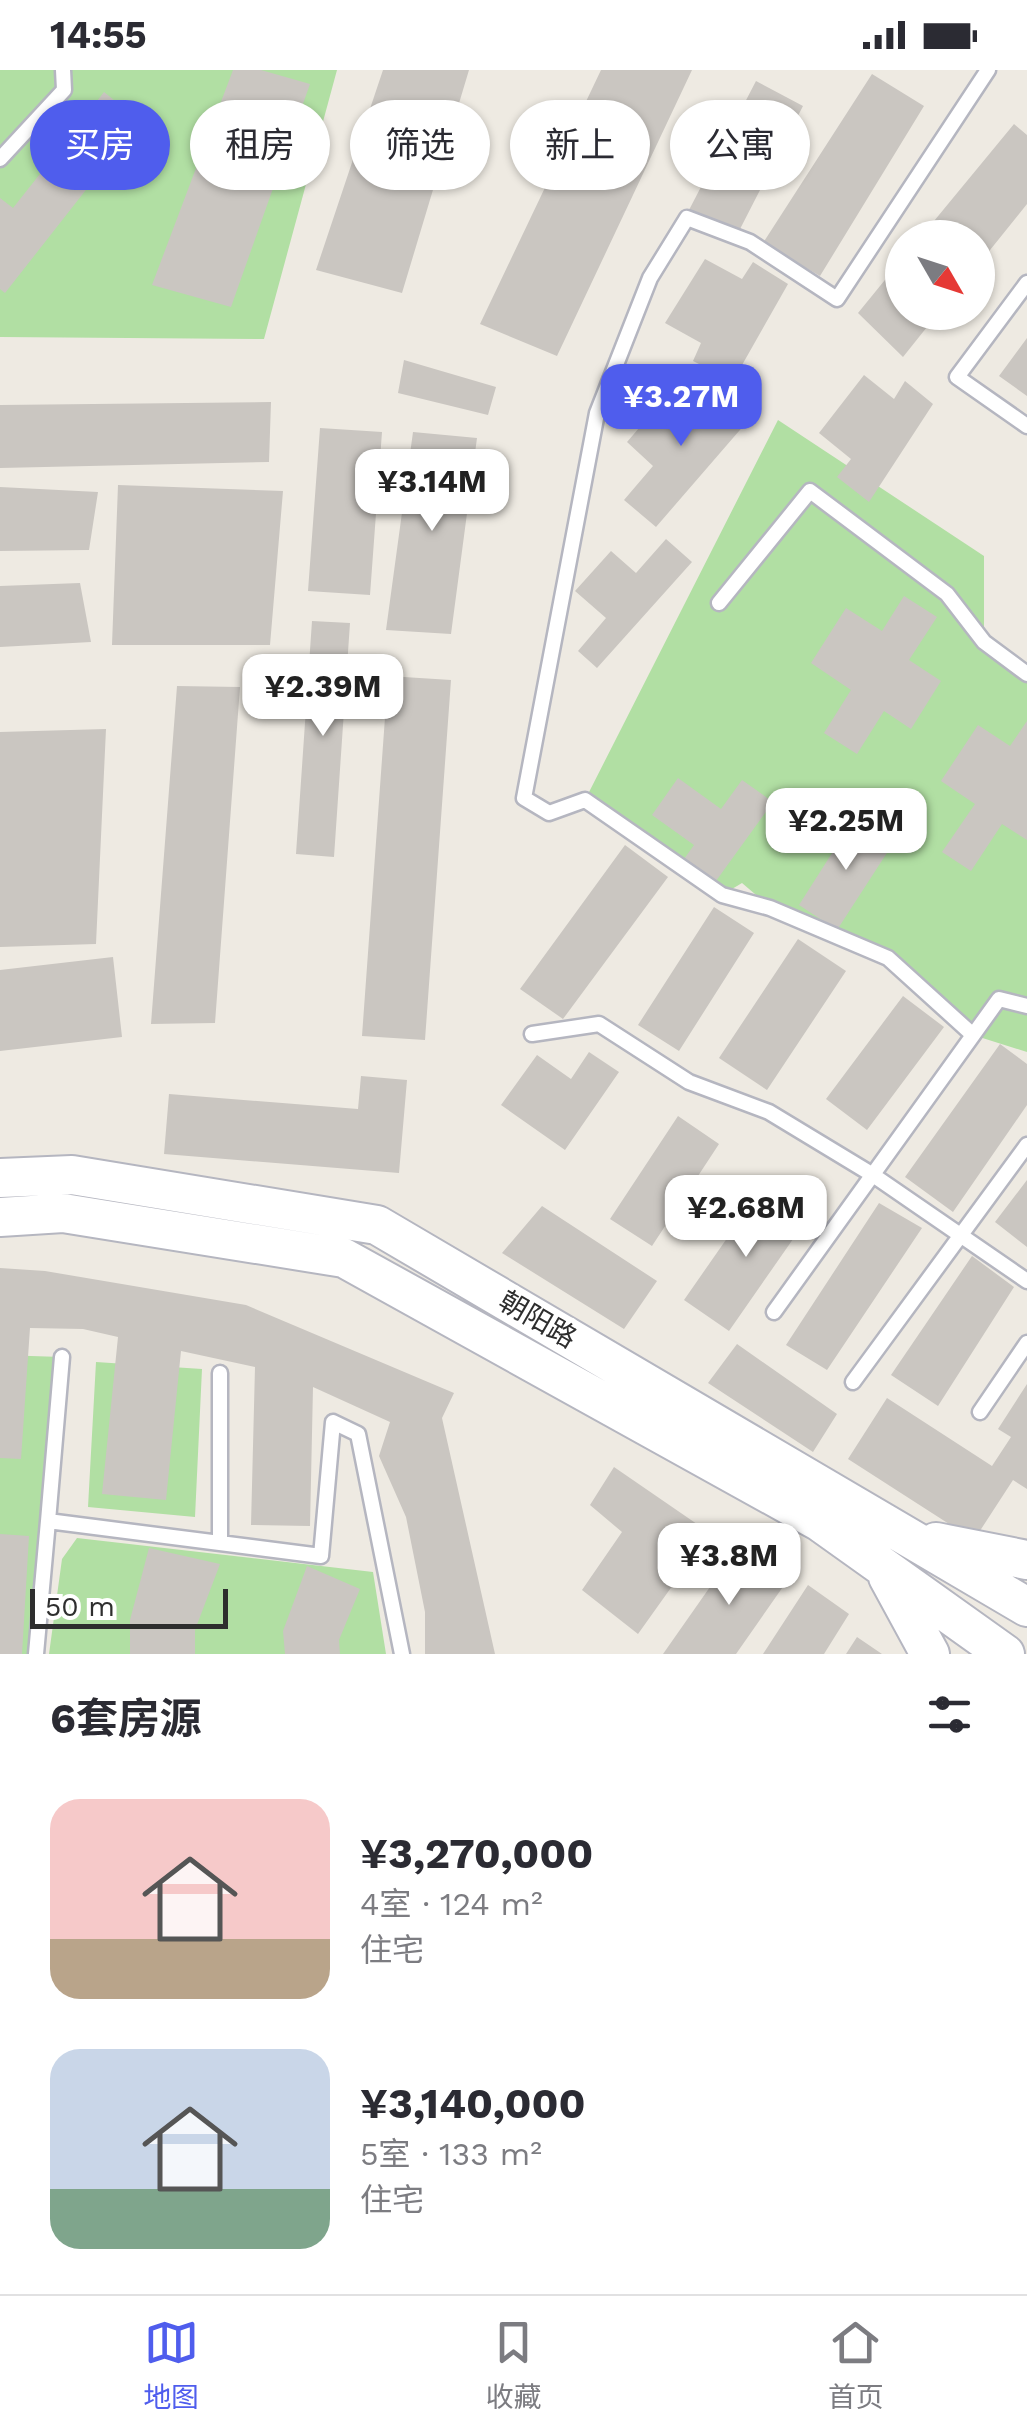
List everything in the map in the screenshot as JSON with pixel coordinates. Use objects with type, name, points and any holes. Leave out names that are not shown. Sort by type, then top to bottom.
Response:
[{"type":"main road","name":"朝阳路","points":[[0,1178],[72,1175],[377,1225],[1027,1607]]},
{"type":"main road","name":"朝阳路","points":[[0,1217],[63,1213],[344,1258],[820,1522],[1005,1654]]},
{"type":"main road","points":[[908,1536],[1027,1560]]},
{"type":"main road","points":[[882,1566],[930,1654]]},
{"type":"lane","points":[[0,160],[64,90],[63,70]]},
{"type":"lane","points":[[974,1035],[888,958],[770,908],[722,895],[585,800],[549,813],[524,798],[597,412],[650,278],[687,218],[750,242],[837,299],[988,70]]},
{"type":"lane","points":[[1027,283],[957,377],[1027,426]]},
{"type":"lane","points":[[719,603],[810,491],[947,594],[984,642],[1027,674]]},
{"type":"lane","points":[[774,1312],[999,999],[1027,1006]]},
{"type":"lane","points":[[532,1034],[599,1024],[689,1082],[769,1112],[872,1175],[1027,1281]]},
{"type":"lane","points":[[853,1382],[1027,1145]]},
{"type":"lane","points":[[980,1412],[1027,1343]]},
{"type":"lane","points":[[36,1654],[62,1357]]},
{"type":"lane","points":[[220,1373],[220,1543]]},
{"type":"lane","points":[[48,1521],[321,1556],[333,1422],[358,1434],[402,1654]]},
{"type":"green space","points":[[0,70],[337,70],[329,100],[190,100],[190,190],[304,190],[264,339],[0,337]]},
{"type":"green space","points":[[778,420],[984,556],[984,641],[1027,674],[1027,1052],[973,1035],[888,958],[777,913],[742,883],[722,895],[585,800]]},
{"type":"green space","points":[[0,1355],[62,1357],[36,1654],[0,1654]]},
{"type":"green space","points":[[96,1362],[202,1369],[195,1517],[88,1507]]},
{"type":"green space","points":[[77,1538],[373,1572],[386,1654],[49,1654],[62,1559]]},
{"type":"building","points":[[233,70],[261,70],[310,84],[304,100],[222,100]]},
{"type":"building","points":[[383,70],[469,70],[460,100],[373,100]]},
{"type":"building","points":[[601,70],[692,70],[678,100],[670,100],[670,117],[650,159],[650,100],[587,100]]},
{"type":"building","points":[[872,74],[924,106],[820,276],[763,243],[797,190],[810,190],[810,170]]},
{"type":"building","points":[[756,81],[792,100],[746,100]]},
{"type":"building","points":[[104,92],[114,100],[98,100]]},
{"type":"building","points":[[1014,124],[1027,135],[1027,204],[995,244],[995,220],[935,220]]},
{"type":"building","points":[[350,169],[350,190],[433,190],[402,293],[316,270]]},
{"type":"building","points":[[190,184],[190,190],[272,190],[231,307],[152,285]]},
{"type":"building","points":[[30,187],[30,190],[86,190],[5,293],[0,289],[0,198],[13,208]]},
{"type":"building","points":[[544,190],[635,190],[557,356],[480,324]]},
{"type":"building","points":[[699,190],[760,190],[739,231],[689,210]]},
{"type":"building","points":[[705,259],[742,279],[753,262],[788,284],[733,381],[693,361],[701,343],[665,323]]},
{"type":"building","points":[[885,280],[885,330],[925,330],[903,357],[858,313]]},
{"type":"building","points":[[1027,338],[1027,396],[999,376]]},
{"type":"building","points":[[404,360],[496,387],[488,415],[398,393]]},
{"type":"building","points":[[864,375],[894,399],[905,381],[933,404],[869,502],[837,477],[851,459],[819,433]]},
{"type":"building","points":[[717,385],[752,416],[656,527],[624,500],[653,466],[627,442],[670,392],[694,412]]},
{"type":"building","points":[[271,402],[269,462],[0,468],[0,405]]},
{"type":"building","points":[[320,428],[382,432],[370,595],[308,591]]},
{"type":"building","points":[[413,432],[477,438],[451,634],[386,630]]},
{"type":"building","points":[[118,485],[283,491],[270,645],[112,645]]},
{"type":"building","points":[[0,487],[98,492],[89,550],[0,551]]},
{"type":"building","points":[[666,539],[692,562],[597,668],[578,651],[606,618],[575,591],[611,551],[636,573]]},
{"type":"building","points":[[80,583],[91,642],[0,647],[0,586]]},
{"type":"building","points":[[904,596],[937,617],[909,660],[941,681],[911,729],[884,711],[857,754],[824,733],[851,690],[811,663],[846,608],[882,631]]},
{"type":"building","points":[[312,621],[350,623],[334,857],[296,854]]},
{"type":"building","points":[[388,676],[451,680],[425,1040],[362,1036]]},
{"type":"building","points":[[177,686],[240,687],[215,1023],[151,1024]]},
{"type":"building","points":[[1027,721],[1027,840],[1002,824],[971,871],[942,852],[975,804],[941,781],[978,725],[1010,746]]},
{"type":"building","points":[[106,729],[96,944],[0,947],[0,732]]},
{"type":"building","points":[[678,778],[721,809],[742,780],[773,802],[708,892],[677,869],[694,845],[652,815]]},
{"type":"building","points":[[855,817],[894,842],[837,930],[799,905]]},
{"type":"building","points":[[625,845],[668,877],[563,1019],[520,989]]},
{"type":"building","points":[[714,907],[754,933],[679,1051],[638,1025]]},
{"type":"building","points":[[798,939],[846,971],[767,1090],[719,1058]]},
{"type":"building","points":[[113,957],[122,1037],[0,1051],[0,970]]},
{"type":"building","points":[[903,996],[944,1027],[867,1130],[826,1099]]},
{"type":"building","points":[[1000,1044],[1027,1064],[1027,1105],[953,1212],[905,1177]]},
{"type":"building","points":[[589,1052],[619,1072],[565,1150],[501,1105],[537,1055],[571,1079]]},
{"type":"building","points":[[361,1076],[407,1080],[399,1173],[164,1154],[169,1094],[358,1109]]},
{"type":"building","points":[[678,1116],[719,1144],[652,1246],[610,1219]]},
{"type":"building","points":[[1027,1180],[1027,1247],[995,1222]]},
{"type":"building","points":[[762,1188],[807,1219],[729,1331],[684,1300]]},
{"type":"building","points":[[879,1203],[922,1228],[827,1370],[786,1345]]},
{"type":"building","points":[[542,1206],[657,1281],[624,1329],[502,1253]]},
{"type":"building","points":[[972,1256],[1014,1287],[938,1406],[891,1375]]},
{"type":"building","points":[[0,1268],[45,1271],[246,1305],[454,1393],[442,1418],[495,1654],[425,1654],[425,1612],[406,1517],[379,1456],[390,1422],[313,1387],[310,1526],[251,1525],[255,1367],[181,1351],[166,1500],[102,1494],[118,1337],[83,1329],[30,1328],[21,1459],[0,1458]]},
{"type":"building","points":[[737,1344],[837,1414],[813,1452],[708,1383]]},
{"type":"building","points":[[1027,1384],[1027,1489],[1013,1480],[974,1540],[848,1459],[887,1398],[992,1466],[1011,1437],[998,1429]]},
{"type":"building","points":[[614,1467],[710,1533],[638,1634],[582,1590],[622,1532],[590,1505]]},
{"type":"building","points":[[0,1534],[29,1536],[22,1654],[0,1654]]},
{"type":"building","points":[[738,1547],[787,1581],[736,1654],[663,1654]]},
{"type":"building","points":[[149,1548],[220,1564],[195,1630],[195,1654],[130,1654],[130,1620]]},
{"type":"building","points":[[307,1566],[360,1589],[339,1640],[340,1654],[285,1654],[283,1631]]},
{"type":"building","points":[[808,1585],[849,1614],[824,1654],[763,1654]]},
{"type":"building","points":[[857,1637],[882,1654],[846,1654]]}]
